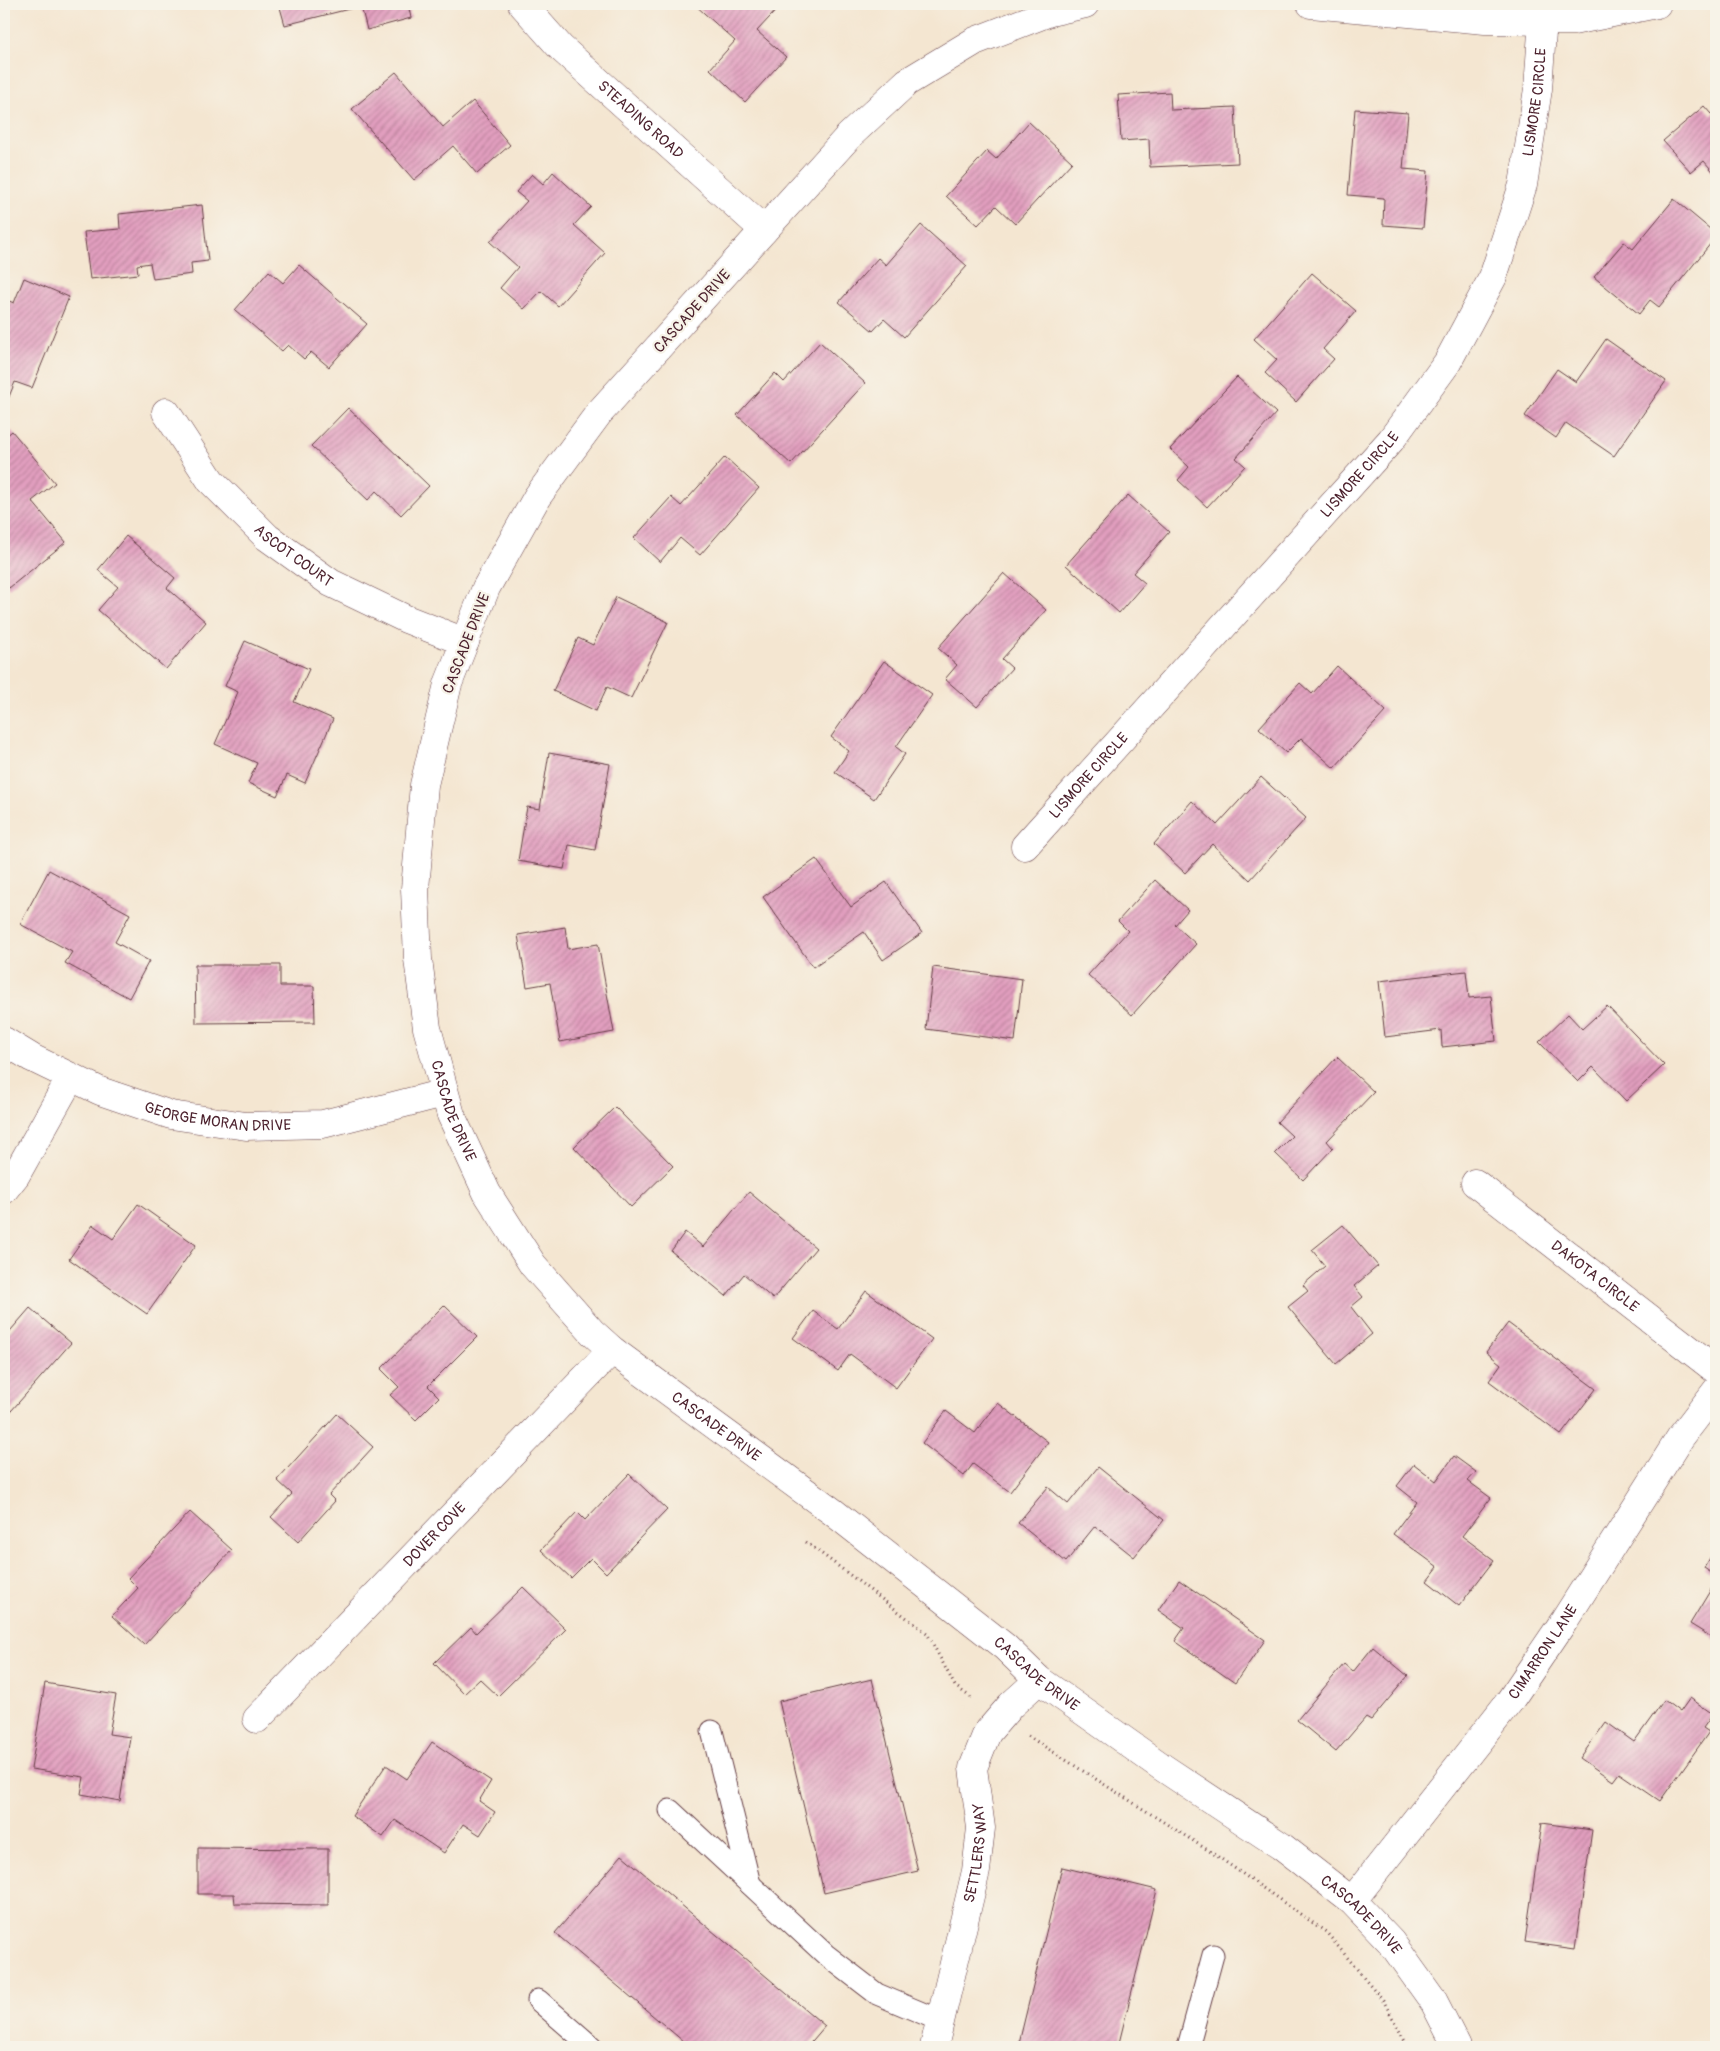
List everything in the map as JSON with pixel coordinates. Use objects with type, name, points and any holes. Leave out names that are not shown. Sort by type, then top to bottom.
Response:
[{"type":"street","name":"STEADING ROAD","points":[[522,4],[561,48],[764,230]]},
{"type":"street","name":"CASCADE DRIVE","points":[[1085,4],[1050,12],[975,40],[907,82],[849,136],[599,413],[537,497],[486,588],[448,684],[424,785],[415,889],[418,959],[427,1028],[451,1114],[487,1193],[532,1266],[592,1332],[612,1350],[834,1512],[1004,1647],[1039,1680],[1162,1767],[1281,1846],[1352,1900],[1391,1942],[1434,2002],[1457,2047]]},
{"type":"street","points":[[1311,4],[1486,20],[1543,12],[1573,21],[1656,4]]},
{"type":"street","name":"LISMORE CIRCLE","points":[[1025,846],[1391,440],[1447,363],[1493,277],[1523,185],[1538,89],[1543,12]]},
{"type":"street","name":"ASCOT COURT","points":[[166,412],[211,481],[267,537],[331,583],[406,618],[465,642]]},
{"type":"street","name":"GEORGE MORAN DRIVE","points":[[4,1040],[32,1058],[100,1091],[171,1115],[246,1126],[323,1124],[444,1093]]},
{"type":"street","points":[[4,1190],[16,1174],[71,1077]]},
{"type":"street","name":"DAKOTA CIRCLE","points":[[1475,1183],[1716,1370]]},
{"type":"street","name":"DOVER COVE","points":[[257,1719],[612,1350]]},
{"type":"street","name":"CIMARRON LANE","points":[[1352,1900],[1509,1702],[1564,1621],[1680,1438],[1716,1390]]},
{"type":"street","name":"SETTLERS WAY","points":[[934,2047],[976,1871],[981,1828],[973,1768],[987,1733],[1011,1705],[1039,1680]]},
{"type":"lane","points":[[712,1731],[750,1884]]},
{"type":"lane","points":[[670,1810],[825,1954],[877,1994],[941,2021]]},
{"type":"lane","points":[[1188,2047],[1213,1955]]},
{"type":"lane","points":[[538,2000],[592,2047]]},
{"type":"path","points":[[806,1542],[927,1633],[955,1686],[1000,1719],[1217,1856],[1326,1932],[1383,2000],[1408,2047]]},
{"type":"building","points":[[279,4],[408,4],[411,18],[367,30],[361,6],[285,25]]},
{"type":"building","points":[[694,4],[782,4],[757,31],[786,57],[745,102],[710,69],[735,41]]},
{"type":"building","points":[[396,72],[443,127],[473,101],[510,145],[477,174],[453,146],[414,180],[352,109]]},
{"type":"building","points":[[1170,92],[1171,110],[1235,107],[1238,163],[1150,167],[1149,139],[1121,141],[1118,95]]},
{"type":"building","points":[[1704,106],[1711,114],[1716,110],[1716,175],[1704,161],[1691,172],[1663,141]]},
{"type":"building","points":[[1355,109],[1408,113],[1403,169],[1428,171],[1423,228],[1383,225],[1384,198],[1348,195]]},
{"type":"building","points":[[1029,122],[1072,162],[1015,224],[996,206],[978,225],[946,196],[987,151],[996,159]]},
{"type":"building","points":[[553,172],[591,207],[574,225],[605,253],[558,306],[541,291],[524,309],[500,288],[518,267],[490,242],[527,201],[516,192],[532,174],[543,184]]},
{"type":"building","points":[[1674,199],[1716,234],[1716,237],[1659,307],[1650,300],[1639,314],[1594,277],[1624,242],[1633,249]]},
{"type":"building","points":[[202,205],[208,261],[191,263],[192,274],[153,279],[150,263],[137,265],[138,274],[90,279],[84,232],[120,229],[119,214]]},
{"type":"building","points":[[921,225],[967,266],[904,337],[884,319],[873,331],[839,302],[878,258],[886,265]]},
{"type":"building","points":[[299,265],[367,324],[329,367],[311,352],[304,359],[288,345],[282,351],[235,310],[269,271],[283,283]]},
{"type":"building","points":[[1312,273],[1356,311],[1323,349],[1334,359],[1296,402],[1265,373],[1277,360],[1254,339]]},
{"type":"building","points":[[24,278],[69,297],[32,388],[15,382],[8,399],[4,398],[4,299],[14,303]]},
{"type":"building","points":[[1606,339],[1666,381],[1614,456],[1566,423],[1556,438],[1525,416],[1557,369],[1576,382]]},
{"type":"building","points":[[820,342],[865,383],[791,464],[737,415],[775,373],[784,382]]},
{"type":"building","points":[[1237,377],[1276,413],[1236,458],[1245,466],[1207,507],[1178,480],[1189,467],[1170,449]]},
{"type":"building","points":[[348,408],[429,486],[401,515],[376,491],[368,500],[311,446]]},
{"type":"building","points":[[12,431],[55,483],[32,501],[66,542],[9,588],[4,581],[4,438]]},
{"type":"building","points":[[725,457],[759,488],[700,555],[680,538],[660,562],[634,538],[671,497],[681,506]]},
{"type":"building","points":[[1128,495],[1169,532],[1133,573],[1145,583],[1119,613],[1066,565]]},
{"type":"building","points":[[126,536],[175,578],[167,588],[206,622],[166,669],[98,610],[118,587],[98,570]]},
{"type":"building","points":[[1004,573],[1046,610],[1002,659],[1012,668],[977,707],[945,679],[957,665],[938,648]]},
{"type":"building","points":[[616,597],[668,622],[631,698],[607,687],[596,711],[553,691],[578,638],[593,645]]},
{"type":"building","points":[[245,641],[309,669],[294,702],[333,719],[305,783],[287,775],[277,796],[248,783],[257,763],[215,744],[238,692],[225,686]]},
{"type":"building","points":[[884,661],[932,695],[896,747],[905,754],[874,799],[835,772],[849,751],[831,737]]},
{"type":"building","points":[[1337,666],[1386,711],[1334,768],[1301,738],[1286,753],[1259,728],[1300,683],[1312,694]]},
{"type":"building","points":[[549,753],[610,764],[595,850],[569,845],[564,869],[518,861],[527,807],[540,809]]},
{"type":"building","points":[[1261,777],[1306,818],[1250,880],[1212,844],[1185,873],[1154,844],[1192,801],[1217,825]]},
{"type":"building","points":[[816,859],[851,907],[886,882],[922,933],[883,960],[864,932],[813,967],[763,897]]},
{"type":"building","points":[[49,870],[130,914],[115,942],[149,961],[129,998],[65,963],[72,952],[20,924]]},
{"type":"building","points":[[1155,880],[1188,910],[1175,925],[1196,944],[1132,1015],[1088,975],[1128,931],[1118,921]]},
{"type":"building","points":[[565,927],[568,949],[598,944],[614,1032],[560,1042],[550,983],[527,987],[518,935]]},
{"type":"building","points":[[195,965],[280,965],[280,986],[314,986],[315,1022],[196,1023]]},
{"type":"building","points":[[933,967],[1022,979],[1015,1041],[926,1029]]},
{"type":"building","points":[[1466,971],[1469,998],[1491,996],[1496,1041],[1442,1047],[1441,1030],[1385,1037],[1379,981]]},
{"type":"building","points":[[1607,1006],[1664,1065],[1626,1101],[1593,1067],[1578,1082],[1539,1042],[1568,1014],[1582,1029]]},
{"type":"building","points":[[1337,1057],[1374,1092],[1327,1141],[1333,1148],[1303,1180],[1275,1153],[1292,1136],[1277,1122]]},
{"type":"building","points":[[615,1107],[673,1166],[631,1207],[574,1147]]},
{"type":"building","points":[[749,1192],[816,1248],[773,1299],[744,1274],[726,1296],[671,1251],[685,1232],[703,1247]]},
{"type":"building","points":[[138,1204],[196,1245],[147,1314],[69,1259],[93,1225],[113,1239]]},
{"type":"building","points":[[1343,1225],[1378,1266],[1354,1286],[1363,1297],[1351,1307],[1372,1334],[1336,1364],[1288,1307],[1308,1291],[1303,1285],[1325,1266],[1312,1250]]},
{"type":"building","points":[[866,1291],[932,1339],[896,1388],[850,1354],[838,1371],[793,1338],[813,1311],[838,1329]]},
{"type":"building","points":[[444,1305],[477,1337],[428,1386],[439,1397],[416,1420],[390,1395],[399,1387],[381,1369]]},
{"type":"building","points":[[30,1308],[71,1343],[4,1419],[4,1338]]},
{"type":"building","points":[[1508,1323],[1596,1389],[1561,1435],[1489,1381],[1501,1364],[1486,1352]]},
{"type":"building","points":[[998,1403],[1048,1442],[1010,1492],[973,1464],[964,1476],[922,1443],[946,1411],[975,1433]]},
{"type":"building","points":[[337,1414],[373,1447],[329,1495],[335,1501],[298,1542],[271,1517],[292,1494],[277,1480]]},
{"type":"building","points":[[1454,1456],[1476,1472],[1468,1481],[1491,1498],[1462,1536],[1494,1560],[1459,1606],[1427,1581],[1438,1567],[1393,1534],[1417,1502],[1397,1486],[1414,1464],[1436,1481]]},
{"type":"building","points":[[1098,1467],[1164,1520],[1134,1557],[1095,1526],[1066,1562],[1018,1523],[1048,1487],[1068,1504]]},
{"type":"building","points":[[629,1474],[667,1510],[606,1573],[591,1558],[571,1578],[541,1550],[577,1512],[585,1520]]},
{"type":"building","points":[[190,1512],[232,1550],[144,1645],[112,1616],[138,1588],[128,1578]]},
{"type":"building","points":[[1716,1548],[1716,1576],[1704,1568]]},
{"type":"building","points":[[1179,1580],[1265,1640],[1235,1683],[1175,1641],[1184,1628],[1158,1610]]},
{"type":"building","points":[[1716,1581],[1716,1640],[1690,1624]]},
{"type":"building","points":[[523,1587],[566,1629],[498,1696],[480,1679],[464,1694],[434,1663],[471,1627],[476,1633]]},
{"type":"building","points":[[1373,1647],[1408,1676],[1371,1720],[1366,1717],[1336,1752],[1297,1720],[1344,1664],[1353,1672]]},
{"type":"building","points":[[872,1679],[918,1871],[824,1893],[779,1701]]},
{"type":"building","points":[[45,1683],[116,1695],[109,1734],[130,1737],[120,1801],[81,1794],[84,1777],[31,1769]]},
{"type":"building","points":[[1690,1698],[1713,1714],[1703,1728],[1709,1732],[1660,1801],[1619,1773],[1613,1781],[1580,1758],[1606,1722],[1634,1742],[1664,1700],[1680,1712]]},
{"type":"building","points":[[432,1742],[491,1781],[479,1801],[495,1812],[480,1835],[463,1824],[444,1853],[395,1820],[383,1837],[352,1816],[386,1765],[407,1779]]},
{"type":"building","points":[[1542,1823],[1592,1830],[1575,1949],[1525,1942]]},
{"type":"building","points":[[198,1848],[328,1849],[328,1905],[235,1904],[234,1894],[198,1894]]},
{"type":"building","points":[[622,1855],[825,2026],[807,2047],[690,2047],[555,1933]]},
{"type":"building","points":[[1062,1867],[1157,1890],[1118,2047],[1018,2047]]}]
